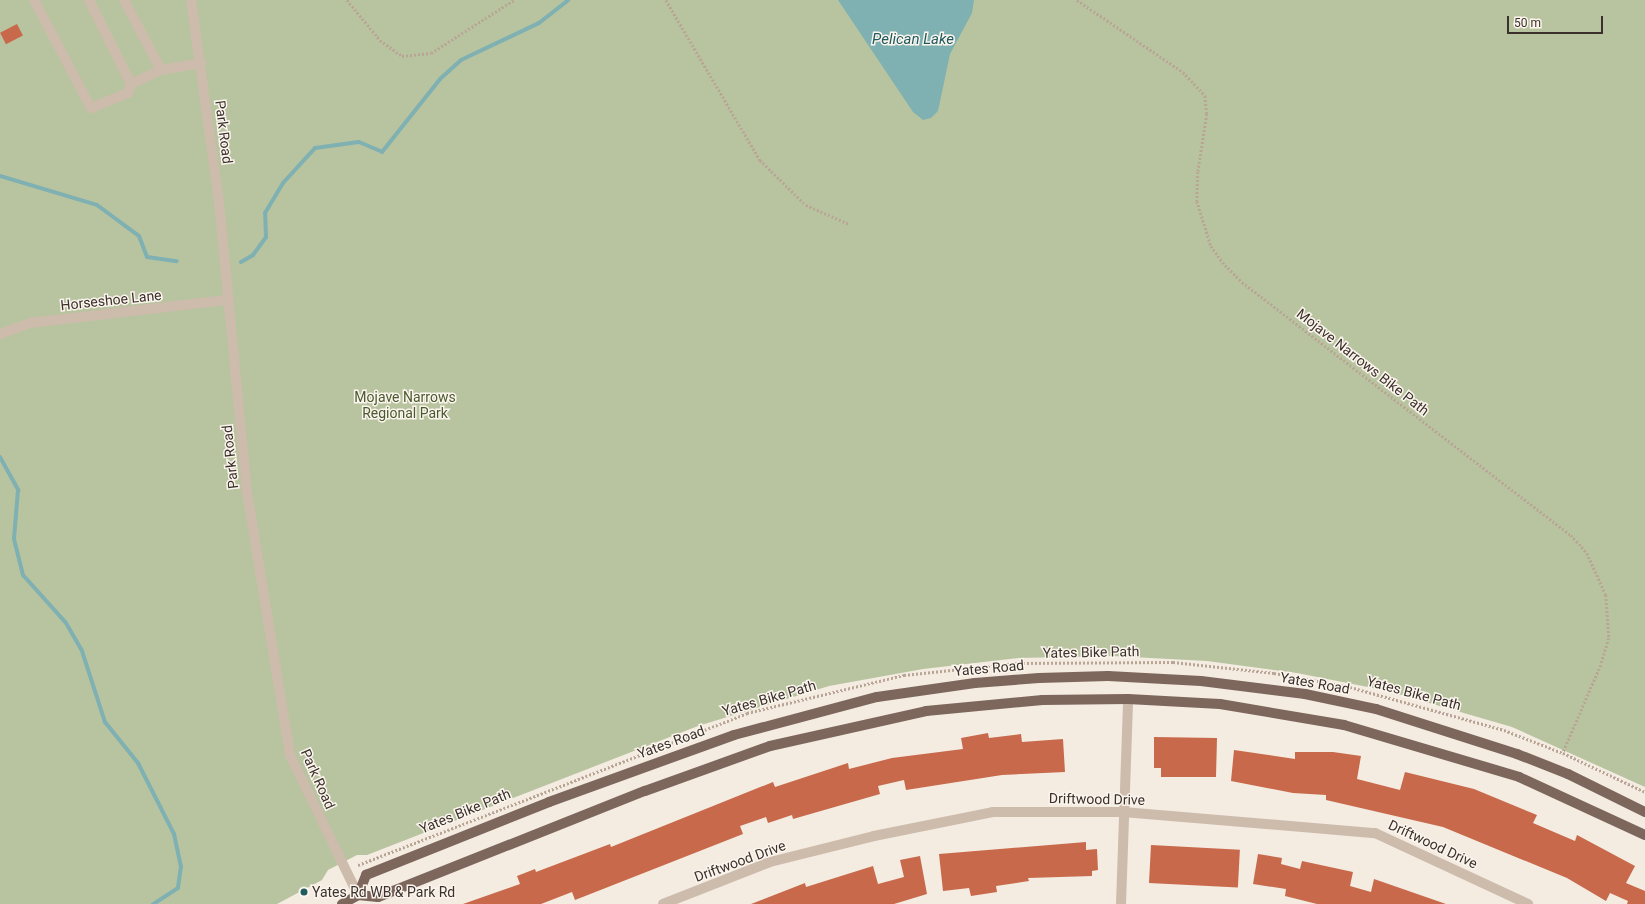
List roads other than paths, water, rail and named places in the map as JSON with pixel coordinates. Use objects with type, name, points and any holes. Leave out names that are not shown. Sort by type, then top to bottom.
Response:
[{"type":"main road","name":"Yates Road","points":[[358,895],[366,875],[549,802],[734,734],[884,696],[975,683],[1039,678],[1108,676],[1201,681],[1305,694],[1376,709],[1517,754],[1568,774],[1645,812]]},
{"type":"main road","points":[[342,904],[358,895],[378,897],[689,774],[806,736],[878,720],[976,705],[1128,699],[1220,704],[1307,717],[1378,733],[1519,777],[1645,835]]},
{"type":"street","points":[[34,0],[91,108],[128,92],[131,84],[161,70],[201,63]]},
{"type":"street","points":[[89,0],[131,84]]},
{"type":"street","points":[[124,0],[161,70]]},
{"type":"street","name":"Park Road","points":[[191,0],[201,63],[248,492],[290,755],[358,895]]},
{"type":"street","name":"Horseshoe Lane","points":[[0,334],[30,323],[226,300]]},
{"type":"street","points":[[1121,904],[1128,699]]},
{"type":"street","name":"Driftwood Drive","points":[[663,904],[770,862],[882,834],[993,812],[1123,812],[1375,833],[1528,904]]},
{"type":"water","name":"Pelican Lake","points":[[838,0],[974,0],[972,13],[950,54],[938,111],[931,118],[923,120],[913,112]]},
{"type":"waterway","points":[[241,262],[253,255],[266,237],[265,213],[283,183],[315,148],[359,142],[382,152],[440,79],[461,60],[539,23],[568,0]]},
{"type":"waterway","points":[[0,176],[97,205],[139,236],[147,257],[177,261]]},
{"type":"waterway","points":[[0,457],[18,490],[14,539],[23,575],[66,623],[82,651],[105,722],[138,763],[174,834],[181,866],[178,888],[153,904]]},
{"type":"place","name":"Yates Rd WB & Park Rd","points":[[304,892]]},
{"type":"park label","name":"Mojave Narrows Regional Park","points":[[405,406]]}]
